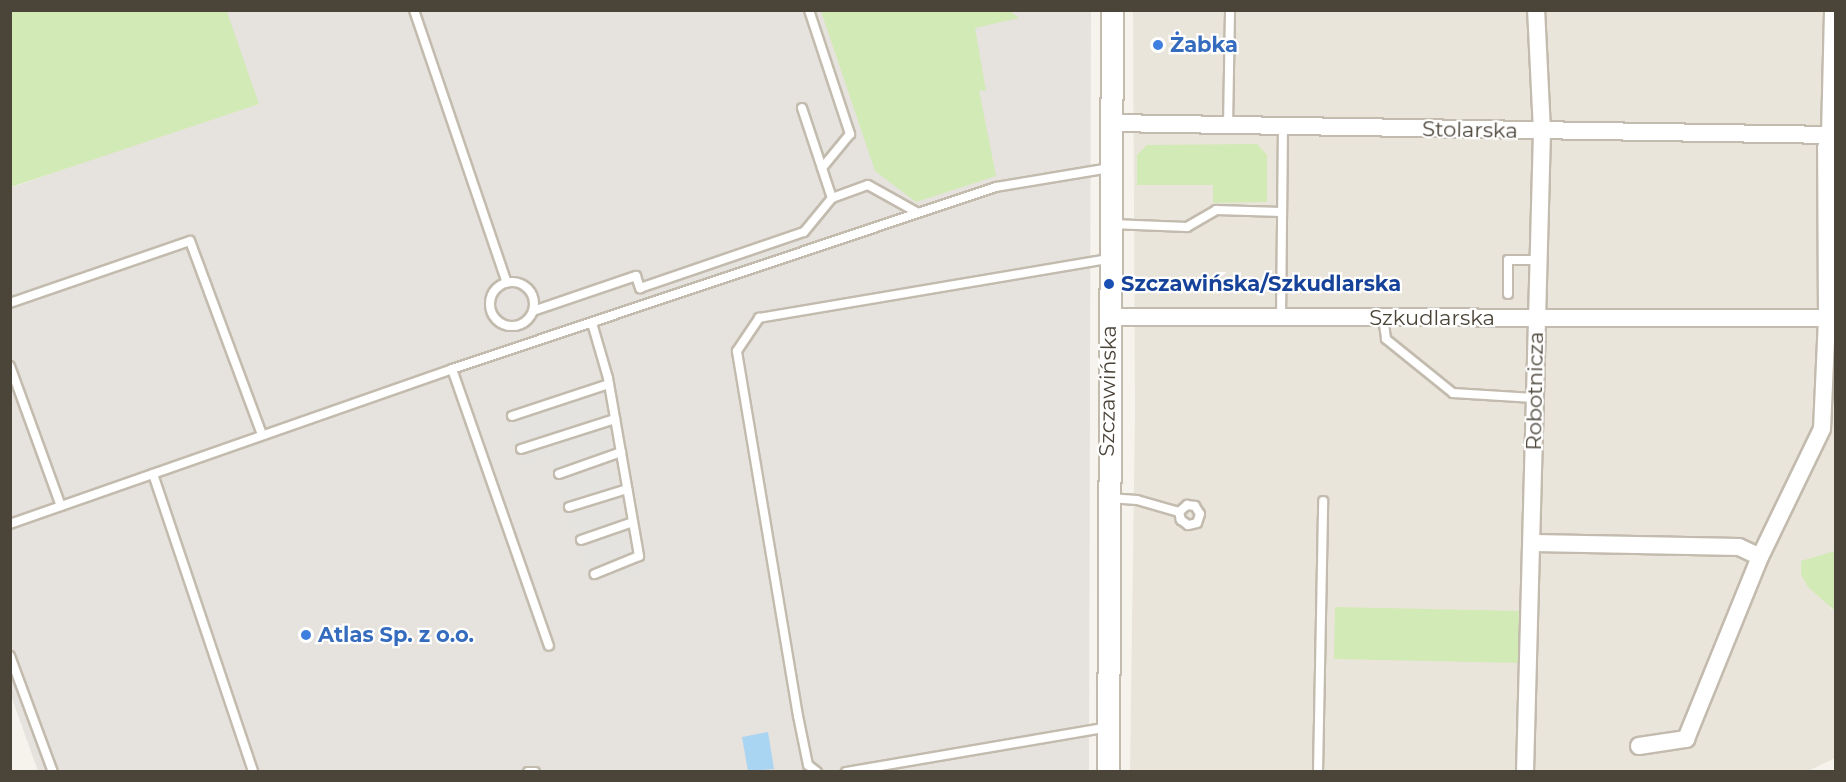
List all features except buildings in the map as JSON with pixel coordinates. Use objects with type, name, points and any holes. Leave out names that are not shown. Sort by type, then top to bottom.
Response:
[{"type":"street","name":"Szczawińska","points":[[1108,771],[1107,498],[1112,10]]},
{"type":"street","name":"Robotnicza","points":[[1525,771],[1534,543],[1534,398],[1542,131],[1536,10]]},
{"type":"street","points":[[1639,746],[1686,739],[1760,557],[1822,429],[1827,318],[1826,148],[1830,135],[1833,10]]},
{"type":"street","name":"Stolarska","points":[[1110,123],[1283,128],[1830,135]]},
{"type":"street","name":"Szkudlarska","points":[[1110,316],[1536,319],[1827,318]]},
{"type":"street","points":[[1534,543],[1739,547],[1760,557]]},
{"type":"lane","points":[[414,10],[507,283]]},
{"type":"lane","points":[[809,10],[850,134],[822,168]]},
{"type":"lane","points":[[1228,127],[1230,10]]},
{"type":"lane","points":[[802,108],[832,198]]},
{"type":"lane","points":[[1281,318],[1283,128]]},
{"type":"lane","points":[[10,524],[452,369],[996,187],[1110,168]]},
{"type":"lane","points":[[507,283],[491,297],[493,317],[504,325],[518,326],[533,311],[636,276],[640,288],[804,232],[832,198],[868,185],[918,213]]},
{"type":"lane","points":[[1110,224],[1187,227],[1216,210],[1282,212]]},
{"type":"lane","points":[[10,303],[190,241],[262,435]]},
{"type":"lane","points":[[817,771],[808,765],[798,716],[737,351],[759,318],[1110,259]]},
{"type":"lane","points":[[1508,294],[1508,260],[1537,260]]},
{"type":"lane","points":[[507,283],[528,289],[533,311]]},
{"type":"lane","points":[[1383,317],[1386,339],[1453,393],[1534,398]]},
{"type":"lane","points":[[592,323],[609,384],[639,556],[595,574]]},
{"type":"lane","points":[[10,366],[61,506]]},
{"type":"lane","points":[[452,369],[549,646]]},
{"type":"lane","points":[[512,416],[609,384]]},
{"type":"lane","points":[[521,449],[615,419]]},
{"type":"lane","points":[[559,474],[621,452]]},
{"type":"lane","points":[[153,474],[253,771]]},
{"type":"lane","points":[[569,507],[627,489]]},
{"type":"lane","points":[[1107,498],[1137,500],[1179,512]]},
{"type":"lane","points":[[1318,771],[1323,501]]},
{"type":"lane","points":[[581,540],[633,522]]},
{"type":"lane","points":[[10,656],[53,771]]},
{"type":"lane","points":[[846,771],[1108,727]]},
{"type":"lane","points":[[528,771],[535,771]]},
{"type":"shaded area","points":[[220,11],[1091,11],[1089,771],[38,771],[10,693],[10,188],[252,103]]},
{"type":"shaded area","points":[[1133,11],[1835,11],[1835,551],[1830,608],[1835,611],[1835,758],[1806,772],[1130,772],[1135,411]]},
{"type":"shaded area","points":[[598,393],[605,413],[513,445],[506,425]]},
{"type":"shaded area","points":[[606,428],[613,449],[552,470],[548,459],[521,468],[518,458]]},
{"type":"shaded area","points":[[611,463],[618,484],[562,503],[555,482]]},
{"type":"shaded area","points":[[619,499],[625,518],[573,536],[567,517]]},
{"type":"shaded area","points":[[624,532],[631,553],[585,568],[578,548]]},
{"type":"shaded area","points":[[649,562],[652,570],[622,581],[619,572]]},
{"type":"green space","points":[[10,11],[230,11],[227,12],[259,104],[11,187]]},
{"type":"green space","points":[[821,11],[1010,11],[1019,18],[975,28],[986,91],[979,90],[996,176],[916,202],[875,171]]},
{"type":"green space","points":[[1257,144],[1267,155],[1267,202],[1213,203],[1213,185],[1137,185],[1137,155],[1147,145]]},
{"type":"green space","points":[[1836,551],[1835,611],[1808,587],[1801,574],[1801,561]]},
{"type":"green space","points":[[1335,607],[1522,611],[1521,663],[1334,659]]},
{"type":"water","points":[[768,732],[774,769],[748,771],[742,737]]},
{"type":"place","name":"Żabka","points":[[1158,45]]},
{"type":"place","name":"Szczawińska/Szkudlarska","points":[[1109,284]]},
{"type":"place","name":"Atlas Sp. z o.o.","points":[[306,635]]}]
